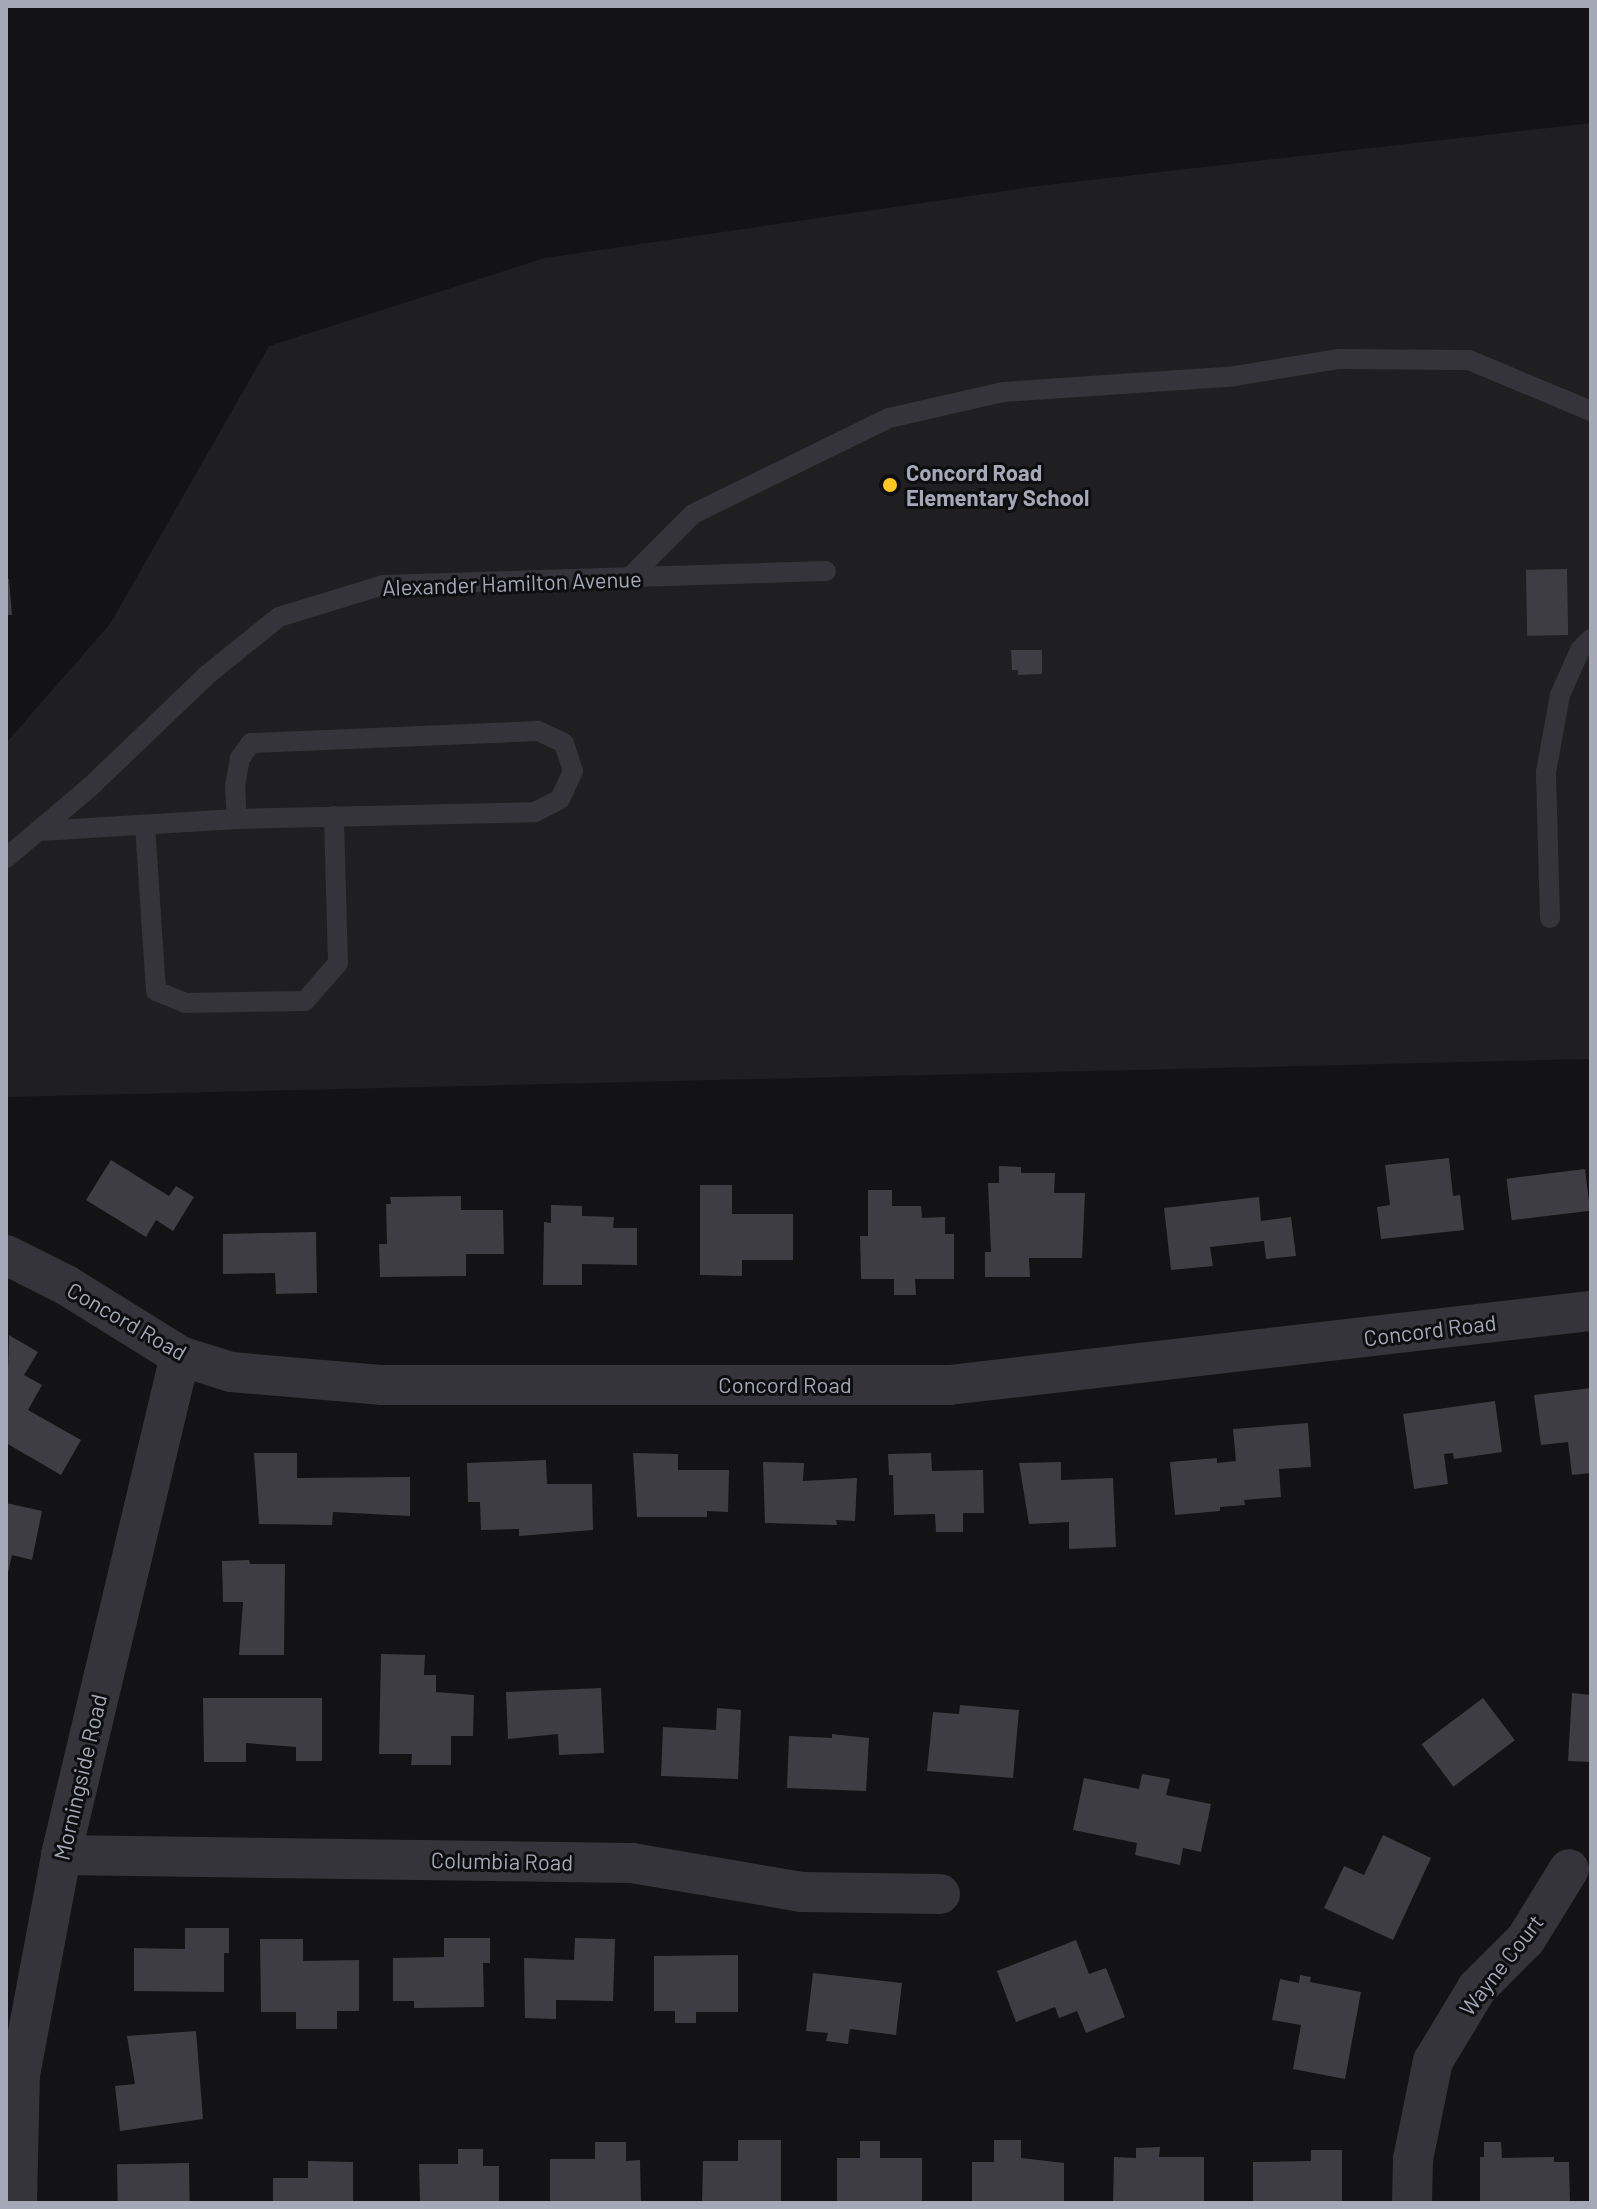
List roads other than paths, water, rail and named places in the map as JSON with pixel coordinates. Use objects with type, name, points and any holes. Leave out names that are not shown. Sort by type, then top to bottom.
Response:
[{"type":"street","name":"Concord Road","points":[[6,1255],[103,1307],[180,1356],[231,1372],[383,1385],[949,1385],[1591,1311]]},
{"type":"street","name":"Morningside Road","points":[[17,2203],[20,2075],[61,1855],[180,1356]]},
{"type":"street","name":"Columbia Road","points":[[61,1855],[632,1863],[802,1892],[940,1894]]},
{"type":"street","name":"Wayne Court","points":[[1412,2203],[1413,2159],[1433,2061],[1477,1988],[1526,1939],[1569,1869]]},
{"type":"lane","points":[[629,578],[693,514],[889,418],[1003,392],[1235,376],[1338,359],[1469,360],[1591,411]]},
{"type":"lane","name":"Alexander Hamilton Avenue","points":[[6,858],[40,831],[207,675],[279,617],[383,585],[826,571]]},
{"type":"lane","points":[[1550,918],[1546,772],[1560,695],[1580,650],[1591,639]]},
{"type":"lane","points":[[40,831],[237,819],[535,812],[560,799],[573,771],[564,743],[538,731],[251,743],[240,758],[235,786],[237,819]]},
{"type":"lane","points":[[145,825],[156,991],[185,1003],[305,1001],[338,963],[334,816]]},
{"type":"place","name":"Concord Road Elementary School","points":[[890,485]]}]
